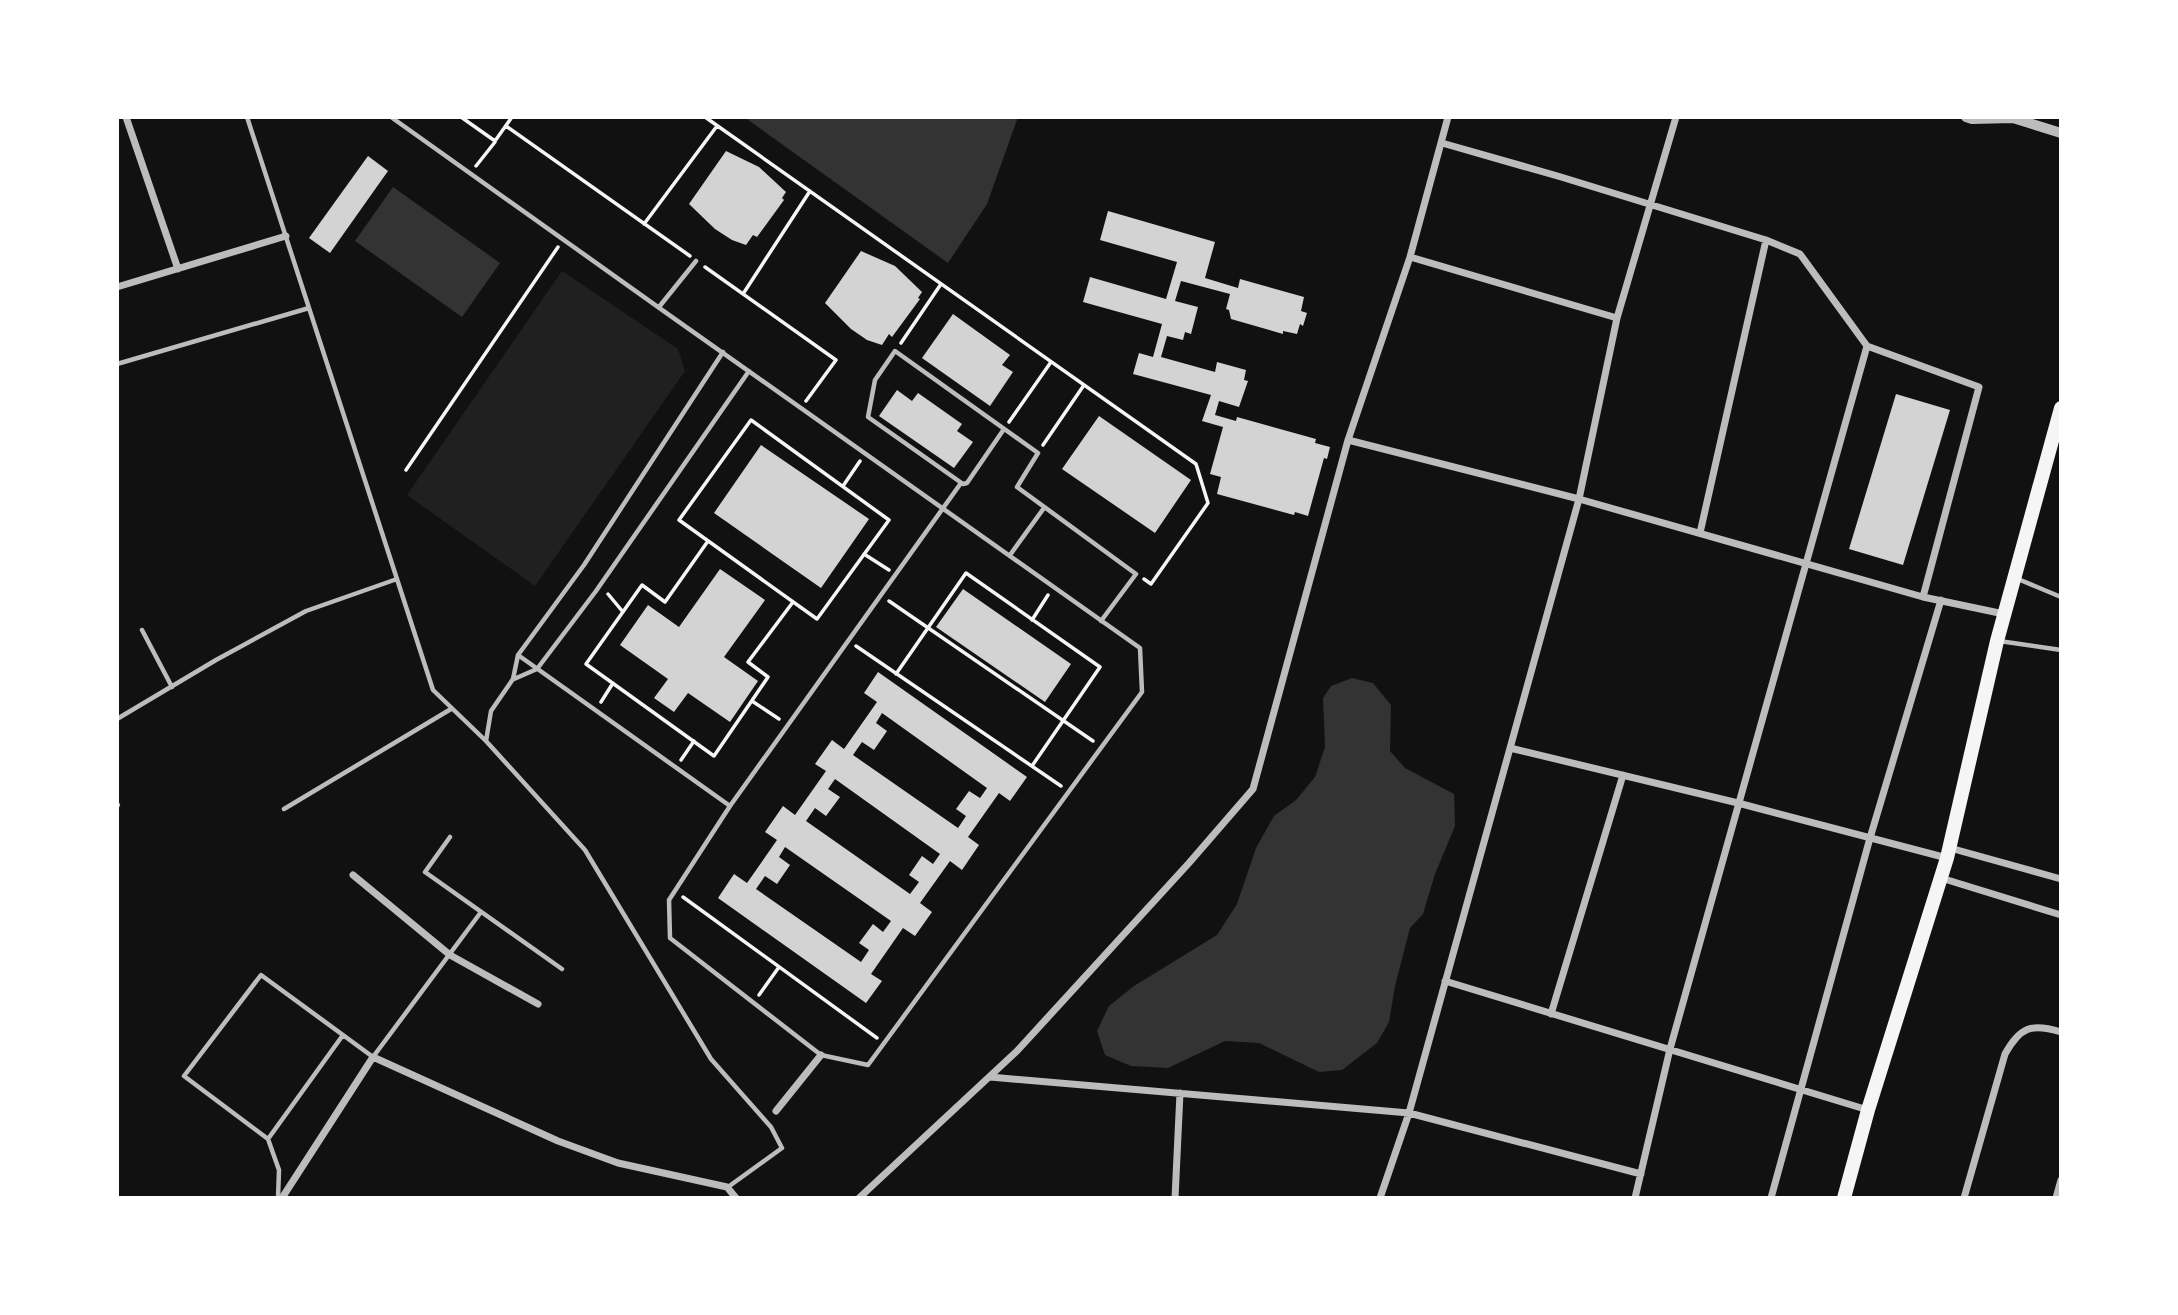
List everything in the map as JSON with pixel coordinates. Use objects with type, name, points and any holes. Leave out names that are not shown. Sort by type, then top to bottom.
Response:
[{"type":"main road","points":[[1844,1198],[1868,1110],[1949,853],[1997,641],[2061,408]]},
{"type":"street","points":[[126,117],[178,269]]},
{"type":"street","points":[[859,1198],[1027,1041],[1253,789],[1348,440],[1410,257],[1448,117]]},
{"type":"street","points":[[1380,1198],[1409,1113],[1510,748],[1578,499],[1617,318],[1676,117]]},
{"type":"street","points":[[1966,117],[2012,118],[2061,134]]},
{"type":"street","points":[[1443,143],[1766,240],[1800,254],[1867,346],[1979,387],[1923,597]]},
{"type":"street","points":[[117,287],[286,236]]},
{"type":"street","points":[[1699,533],[1766,240]]},
{"type":"street","points":[[1410,257],[1617,318]]},
{"type":"street","points":[[1634,1198],[1670,1049],[1867,346]]},
{"type":"street","points":[[1348,440],[1578,499],[1923,597],[2004,614]]},
{"type":"street","points":[[1771,1198],[1870,838],[1941,600]]},
{"type":"street","points":[[1510,748],[1870,838],[2061,879]]},
{"type":"street","points":[[1551,1014],[1623,775]]},
{"type":"street","points":[[353,875],[450,955],[538,1004]]},
{"type":"street","points":[[1941,878],[2061,915]]},
{"type":"street","points":[[1445,981],[1868,1110]]},
{"type":"street","points":[[1964,1198],[2005,1054],[2011,1043],[2019,1032],[2031,1028],[2045,1027],[2061,1032]]},
{"type":"street","points":[[776,1111],[821,1055]]},
{"type":"street","points":[[280,1198],[373,1057],[558,1141],[618,1163],[727,1187],[736,1198]]},
{"type":"street","points":[[989,1077],[1409,1113],[1641,1174]]},
{"type":"street","points":[[1175,1198],[1180,1093]]},
{"type":"street","points":[[2056,1198],[2061,1180]]},
{"type":"lane","points":[[247,117],[433,690],[486,741],[584,850],[710,1059],[767,1121],[782,1148],[727,1187]]},
{"type":"lane","points":[[391,117],[723,352],[749,371],[943,509],[1010,556],[1053,587],[1140,648],[1142,692],[868,1065],[821,1055],[670,938],[669,900],[730,806],[943,509],[961,483]]},
{"type":"lane","points":[[659,307],[696,261]]},
{"type":"lane","points":[[117,364],[309,308]]},
{"type":"lane","points":[[1004,429],[967,483],[961,483],[868,417],[875,380],[895,351],[1038,453],[1017,487],[1136,574],[1101,621]]},
{"type":"lane","points":[[486,741],[491,711],[513,679],[518,655],[584,565],[723,352]]},
{"type":"lane","points":[[513,679],[537,669],[596,591],[749,371]]},
{"type":"lane","points":[[1010,556],[1044,508]]},
{"type":"lane","points":[[2014,577],[2061,597]]},
{"type":"lane","points":[[117,719],[216,660],[306,611],[397,579]]},
{"type":"lane","points":[[142,630],[172,687]]},
{"type":"lane","points":[[1997,641],[2061,650]]},
{"type":"lane","points":[[518,655],[730,806]]},
{"type":"lane","points":[[284,809],[451,709]]},
{"type":"lane","points":[[450,837],[425,873],[562,969]]},
{"type":"lane","points":[[280,1198],[279,1170],[268,1139],[184,1076],[261,975],[373,1057],[481,912]]},
{"type":"lane","points":[[268,1139],[343,1035]]},
{"type":"lane","points":[[767,1121],[776,1111]]},
{"type":"path","points":[[461,117],[495,141]]},
{"type":"path","points":[[470,173],[512,117]]},
{"type":"path","points":[[705,117],[1196,464],[1208,503],[1151,584],[1136,574]]},
{"type":"path","points":[[644,224],[717,126]]},
{"type":"path","points":[[743,294],[810,191]]},
{"type":"path","points":[[406,470],[564,240]]},
{"type":"path","points":[[895,351],[941,284]]},
{"type":"path","points":[[1004,429],[1051,362]]},
{"type":"path","points":[[1038,453],[1084,385]]},
{"type":"path","points":[[751,420],[889,520],[817,619],[708,541],[679,520],[751,420]]},
{"type":"path","points":[[843,486],[865,453]]},
{"type":"path","points":[[708,541],[665,602],[642,585],[586,664],[714,756],[768,677],[748,662],[793,602]]},
{"type":"path","points":[[864,554],[895,575]]},
{"type":"path","points":[[896,674],[966,573],[1100,667],[1032,766]]},
{"type":"path","points":[[1032,620],[1053,587]]},
{"type":"path","points":[[881,595],[1101,747]]},
{"type":"path","points":[[848,641],[1069,791]]},
{"type":"path","points":[[594,711],[613,683]]},
{"type":"path","points":[[752,701],[788,725]]},
{"type":"path","points":[[675,769],[694,741]]},
{"type":"path","points":[[675,891],[884,1043]]},
{"type":"path","points":[[754,1002],[780,967]]},
{"type":"shaded area","points":[[744,117],[1018,117],[987,204],[948,263]]},
{"type":"shaded area","points":[[393,187],[500,263],[462,317],[355,241]]},
{"type":"shaded area","points":[[562,271],[678,349],[685,371],[535,586],[407,495]]},
{"type":"shaded area","points":[[1352,678],[1373,683],[1391,705],[1390,751],[1405,768],[1454,794],[1455,826],[1435,874],[1423,914],[1410,928],[1389,1022],[1377,1043],[1342,1070],[1319,1072],[1259,1043],[1225,1041],[1168,1068],[1131,1066],[1105,1055],[1097,1031],[1109,1006],[1134,986],[1217,935],[1237,904],[1256,848],[1274,816],[1296,800],[1315,777],[1325,747],[1323,698],[1331,686]]},
{"type":"building","points":[[726,151],[759,167],[786,192],[782,198],[784,200],[757,237],[753,235],[746,245],[715,229],[689,204]]},
{"type":"building","points":[[368,156],[388,171],[330,253],[309,238]]},
{"type":"building","points":[[1108,211],[1215,242],[1205,278],[1238,288],[1240,279],[1304,297],[1301,311],[1307,313],[1303,326],[1300,324],[1297,334],[1283,331],[1283,334],[1231,319],[1229,310],[1226,309],[1230,294],[1181,281],[1175,301],[1198,307],[1191,334],[1185,332],[1183,340],[1167,336],[1161,357],[1215,372],[1217,362],[1246,370],[1244,380],[1248,381],[1239,407],[1219,401],[1215,415],[1236,421],[1237,417],[1316,439],[1315,443],[1330,447],[1327,459],[1324,458],[1308,516],[1295,512],[1294,515],[1217,494],[1221,477],[1210,474],[1223,427],[1202,421],[1211,395],[1133,374],[1139,353],[1153,357],[1162,324],[1083,302],[1090,277],[1166,299],[1177,262],[1100,240]]},
{"type":"building","points":[[861,251],[895,266],[922,292],[918,298],[920,299],[892,337],[889,334],[882,345],[867,340],[851,329],[825,303]]},
{"type":"building","points":[[953,314],[1010,355],[1002,365],[1013,372],[990,406],[922,358]]},
{"type":"building","points":[[897,390],[912,401],[918,393],[962,424],[957,431],[973,442],[954,468],[879,416]]},
{"type":"building","points":[[1896,394],[1950,410],[1903,565],[1849,549]]},
{"type":"building","points":[[1099,416],[1191,480],[1155,533],[1062,469]]},
{"type":"building","points":[[761,445],[869,519],[821,588],[714,513]]},
{"type":"building","points":[[720,569],[765,600],[724,657],[758,681],[730,722],[688,693],[674,712],[654,698],[668,679],[620,645],[648,605],[679,627]]},
{"type":"building","points":[[963,589],[1071,664],[1045,702],[936,627]]},
{"type":"building","points":[[878,672],[1027,777],[1010,801],[999,793],[968,837],[979,845],[962,870],[950,861],[920,903],[932,912],[915,936],[903,928],[871,974],[882,981],[866,1003],[718,898],[734,874],[747,883],[777,840],[765,832],[783,806],[795,815],[826,771],[815,764],[832,740],[844,749],[877,702],[864,693]],"holes":[[[882,713],[987,788],[980,798],[969,791],[956,809],[966,816],[958,828],[853,755],[862,742],[874,750],[887,731],[876,723]],[[835,779],[940,854],[933,864],[922,856],[909,875],[919,882],[910,894],[806,821],[815,808],[826,816],[840,797],[828,789]],[[785,847],[891,921],[883,932],[873,924],[859,943],[869,950],[861,962],[756,889],[765,876],[777,884],[790,865],[779,857]]]}]
